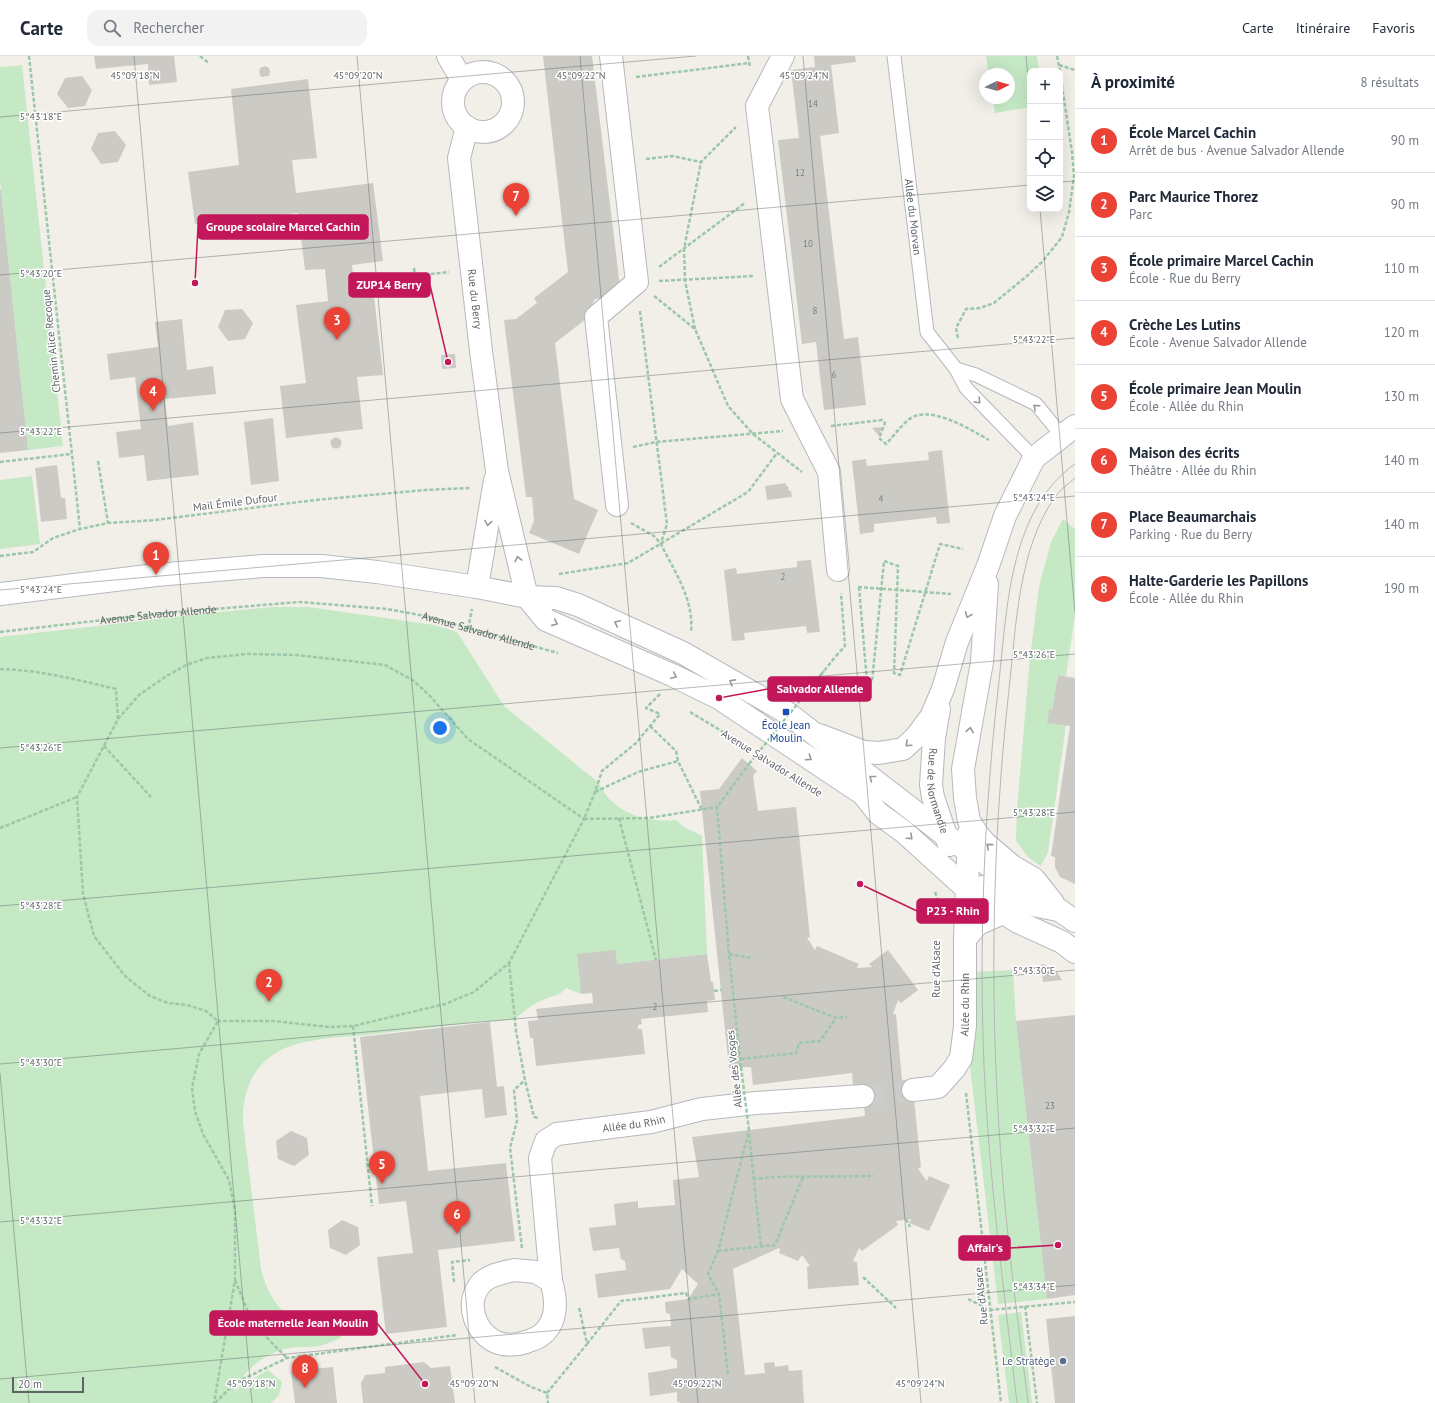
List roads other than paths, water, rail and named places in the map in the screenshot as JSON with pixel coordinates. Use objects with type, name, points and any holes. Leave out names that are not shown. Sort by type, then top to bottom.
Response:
[{"type":"street","points":[[448,56],[462,80]]},
{"type":"street","points":[[611,56],[637,282],[596,317],[617,505]]},
{"type":"street","points":[[782,58],[757,106],[792,399],[828,472],[838,570]]},
{"type":"street","points":[[492,64],[498,75],[506,82],[511,90],[513,99],[511,113],[503,125],[494,130],[485,132],[476,131],[467,127],[460,121],[453,106],[453,97],[456,88],[462,80],[470,74],[479,72],[492,64]]},
{"type":"street","name":"Rue du Berry","points":[[467,127],[459,158],[481,351],[497,471],[527,597]]},
{"type":"street","name":"Rue de Normandie","points":[[966,889],[945,835],[933,798],[931,786],[934,738],[943,689],[957,642],[988,566],[1005,516],[1034,458],[1068,431]]},
{"type":"street","name":"Rue du Berry","points":[[477,587],[497,471]]},
{"type":"street","points":[[0,594],[156,575],[263,566],[321,566],[377,572],[477,587],[527,597],[556,598],[578,605],[683,653],[786,712],[945,835],[1010,880],[1033,892],[1067,916]]},
{"type":"street","name":"Rue de Normandie","points":[[963,769],[982,662],[988,566]]},
{"type":"street","name":"Avenue Salvador Allende","points":[[527,597],[546,620],[672,675],[719,698],[863,794],[888,802],[921,804],[944,792],[963,769]]},
{"type":"street","name":"Rue de Normandie","points":[[813,732],[864,752],[879,753],[902,749],[916,737],[931,717],[943,689]]},
{"type":"street","points":[[963,769],[965,798],[969,821],[978,835],[1012,866],[1034,879],[1067,916]]},
{"type":"street","name":"Avenue Salvador Allende","points":[[863,794],[878,813],[904,832],[966,889],[1003,914],[1062,942],[1075,952]]},
{"type":"street","name":"Allée du Rhin","points":[[913,1090],[938,1087],[954,1069],[961,1058],[965,1026],[965,939],[969,821]]},
{"type":"street","points":[[966,889],[984,887],[1028,904],[1067,916]]},
{"type":"street","points":[[965,939],[978,924],[1003,914]]},
{"type":"street","name":"Allée du Rhin","points":[[551,1281],[540,1158],[546,1141],[557,1134],[651,1122],[702,1109],[756,1103],[863,1096]]},
{"type":"lane","name":"Allée du Morvan","points":[[894,56],[928,332],[956,369],[966,388],[1034,458]]},
{"type":"lane","points":[[956,369],[976,375],[1036,404],[1068,431]]},
{"type":"tunnel","points":[[863,1096],[913,1090]]},
{"type":"tram line","points":[[1017,1403],[993,1193],[986,1108],[982,972],[986,831],[993,737],[1004,630],[1014,567],[1023,537],[1036,509],[1053,484],[1075,464]]},
{"type":"tram line","points":[[1028,1403],[1008,1237],[998,1120],[994,997],[994,935],[998,812],[1014,641],[1026,565],[1033,540],[1043,518],[1057,494],[1075,478]]},
{"type":"place","name":"Place Beaumarchais","points":[[516,216]]},
{"type":"place","name":"Groupe scolaire Marcel Cachin","points":[[195,283]]},
{"type":"place","name":"École primaire Marcel Cachin","points":[[337,340]]},
{"type":"place","name":"ZUP14 Berry","points":[[448,362]]},
{"type":"place","name":"Crèche Les Lutins","points":[[153,411]]},
{"type":"place","name":"École Marcel Cachin","points":[[156,575]]},
{"type":"place","name":"Salvador Allende","points":[[719,698]]},
{"type":"place","name":"École Jean Moulin","points":[[786,712]]},
{"type":"place","name":"P23 - Rhin","points":[[860,884]]},
{"type":"place","name":"Parc Maurice Thorez","points":[[269,1002]]},
{"type":"place","name":"École primaire Jean Moulin","points":[[382,1184]]},
{"type":"place","name":"Maison des écrits","points":[[457,1234]]},
{"type":"place","name":"Affair's","points":[[1058,1245]]},
{"type":"place","name":"Le Stratège","points":[[1063,1361]]},
{"type":"place","name":"École maternelle Jean Moulin","points":[[425,1384]]},
{"type":"place","name":"Halte-Garderie les Papillons","points":[[305,1388]]}]
